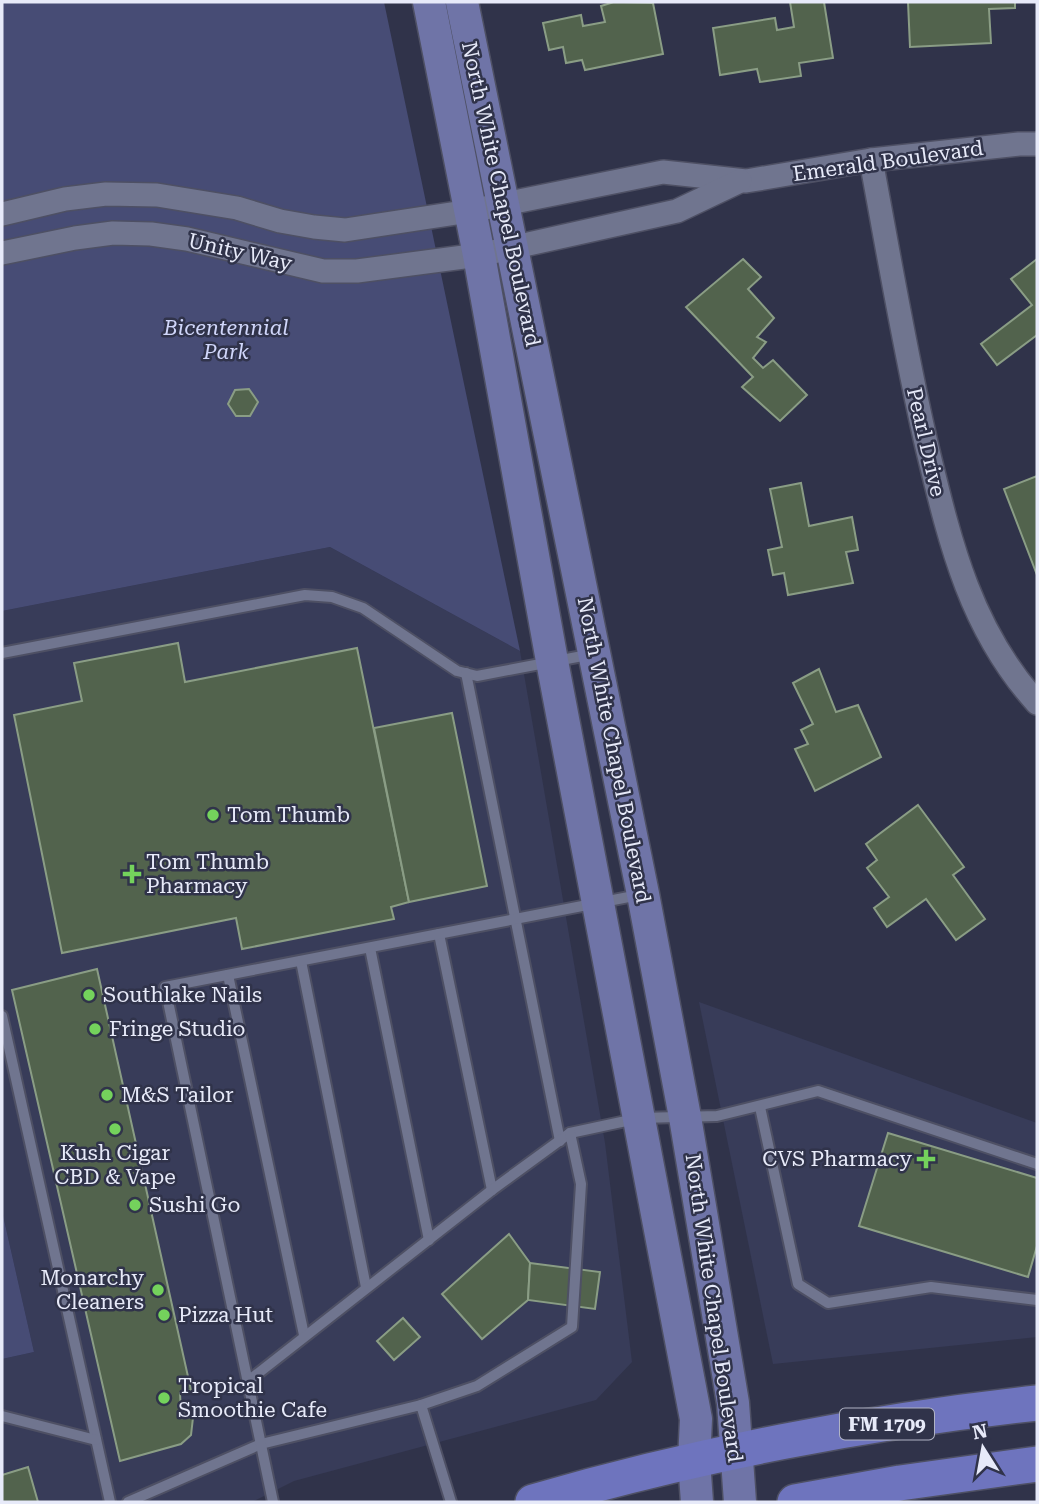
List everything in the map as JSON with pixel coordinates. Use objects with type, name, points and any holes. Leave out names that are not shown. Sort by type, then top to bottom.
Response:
[{"type":"main road","name":"North White Chapel Boulevard","points":[[429,2],[479,255],[552,661],[696,1419],[694,1461],[697,1502]]},
{"type":"main road","name":"North White Chapel Boulevard","points":[[462,2],[643,894],[685,1117],[733,1403],[740,1502]]},
{"type":"main road","name":"FM 1709","points":[[533,1502],[737,1452],[867,1427],[1037,1403]]},
{"type":"main road","points":[[795,1502],[900,1483],[1037,1464]]},
{"type":"street","name":"Emerald Boulevard","points":[[470,211],[663,172],[740,181],[872,160],[1019,144],[1037,145]]},
{"type":"street","name":"Pearl Drive","points":[[872,160],[913,388],[949,538],[969,596],[991,640],[1015,678],[1037,703]]},
{"type":"street","name":"Emerald Boulevard","points":[[479,255],[677,211],[740,181]]},
{"type":"street","name":"Unity Way","points":[[2,215],[24,207],[106,194],[157,195],[198,200],[280,221],[345,230],[470,211]]},
{"type":"street","name":"Unity Way","points":[[2,253],[75,238],[126,233],[187,239],[323,271],[357,271],[479,255]]},
{"type":"lane","points":[[2,653],[305,595],[332,597],[363,608],[457,671],[477,676],[594,653]]},
{"type":"lane","points":[[466,673],[560,1141]]},
{"type":"lane","points":[[273,1502],[166,987],[643,894]]},
{"type":"lane","points":[[439,934],[492,1190]]},
{"type":"lane","points":[[370,948],[429,1240]]},
{"type":"lane","points":[[301,961],[366,1287]]},
{"type":"lane","points":[[228,975],[304,1335]]},
{"type":"lane","points":[[2,1016],[110,1502]]},
{"type":"lane","points":[[247,1382],[304,1335],[326,1322],[366,1287],[570,1133],[640,1118],[717,1116],[818,1091],[1037,1164]]},
{"type":"lane","points":[[760,1107],[798,1284],[828,1303],[930,1287],[1037,1300]]},
{"type":"lane","points":[[128,1502],[261,1444],[421,1405],[477,1386],[572,1327],[581,1184],[570,1133]]},
{"type":"lane","points":[[421,1405],[451,1502]]},
{"type":"lane","points":[[2,1416],[96,1440]]},
{"type":"shaded area","points":[[330,547],[520,651],[605,1143],[632,1362],[596,1400],[294,1481],[252,1502],[2,1502],[2,1359],[34,1352],[2,1211],[2,611]]},
{"type":"shaded area","points":[[699,1002],[1037,1123],[1037,1337],[773,1364]]},
{"type":"green space","name":"Bicentennial Park","points":[[2,2],[384,2],[520,651],[330,547],[2,611]]},
{"type":"green space","points":[[2,1211],[34,1352],[2,1359]]},
{"type":"building","points":[[614,2],[653,3],[663,54],[585,70],[582,60],[566,63],[563,47],[549,50],[543,23],[581,15],[583,26],[605,22],[601,6]]},
{"type":"building","points":[[790,2],[824,2],[833,58],[799,63],[801,76],[760,82],[757,69],[720,75],[713,28],[775,18],[777,30],[794,27]]},
{"type":"building","points":[[908,2],[1015,2],[1015,8],[989,9],[991,43],[910,47]]},
{"type":"building","points":[[743,259],[761,277],[748,289],[774,318],[757,337],[766,342],[753,358],[763,368],[773,360],[807,395],[780,421],[742,387],[753,377],[686,307]]},
{"type":"building","points":[[1037,259],[1037,335],[997,365],[981,344],[1032,305],[1011,279]]},
{"type":"building","points":[[249,389],[258,402],[250,416],[236,416],[228,404],[235,390]]},
{"type":"building","points":[[1037,476],[1037,575],[1004,489]]},
{"type":"building","points":[[801,483],[809,526],[852,517],[858,550],[846,552],[853,583],[788,595],[784,573],[773,575],[768,550],[782,547],[770,489]]},
{"type":"building","name":"Tom Thumb","points":[[178,643],[185,682],[357,648],[409,902],[391,907],[394,919],[242,949],[236,918],[62,953],[14,715],[82,701],[74,663]]},
{"type":"building","points":[[819,669],[836,712],[858,705],[881,757],[815,791],[795,749],[808,744],[801,730],[813,724],[793,683]]},
{"type":"building","points":[[452,713],[487,886],[409,902],[374,728]]},
{"type":"building","points":[[918,805],[964,867],[953,875],[985,919],[956,940],[926,899],[887,927],[874,908],[889,897],[867,868],[877,860],[866,844]]},
{"type":"building","points":[[97,969],[191,1390],[180,1393],[181,1414],[194,1409],[191,1435],[181,1444],[120,1461],[12,990]]},
{"type":"building","points":[[888,1133],[1037,1178],[1037,1246],[1028,1277],[859,1226]]},
{"type":"building","points":[[509,1234],[530,1263],[528,1300],[482,1339],[442,1294]]},
{"type":"building","points":[[530,1263],[600,1272],[595,1309],[528,1300]]},
{"type":"building","points":[[403,1318],[420,1337],[394,1360],[377,1341]]},
{"type":"building","points":[[28,1467],[38,1502],[2,1502],[2,1475]]},
{"type":"place","name":"Tom Thumb","points":[[213,815]]},
{"type":"place","name":"Tom Thumb Pharmacy","points":[[132,874]]},
{"type":"place","name":"Southlake Nails","points":[[89,995]]},
{"type":"place","name":"Fringe Studio","points":[[95,1029]]},
{"type":"place","name":"M&S Tailor","points":[[107,1095]]},
{"type":"place","name":"Kush Cigar CBD & Vape","points":[[115,1129]]},
{"type":"place","name":"CVS Pharmacy","points":[[926,1159]]},
{"type":"place","name":"Sushi Go","points":[[135,1205]]},
{"type":"place","name":"Monarchy Cleaners","points":[[158,1290]]},
{"type":"place","name":"Pizza Hut","points":[[164,1315]]},
{"type":"place","name":"Tropical Smoothie Cafe","points":[[164,1398]]}]
